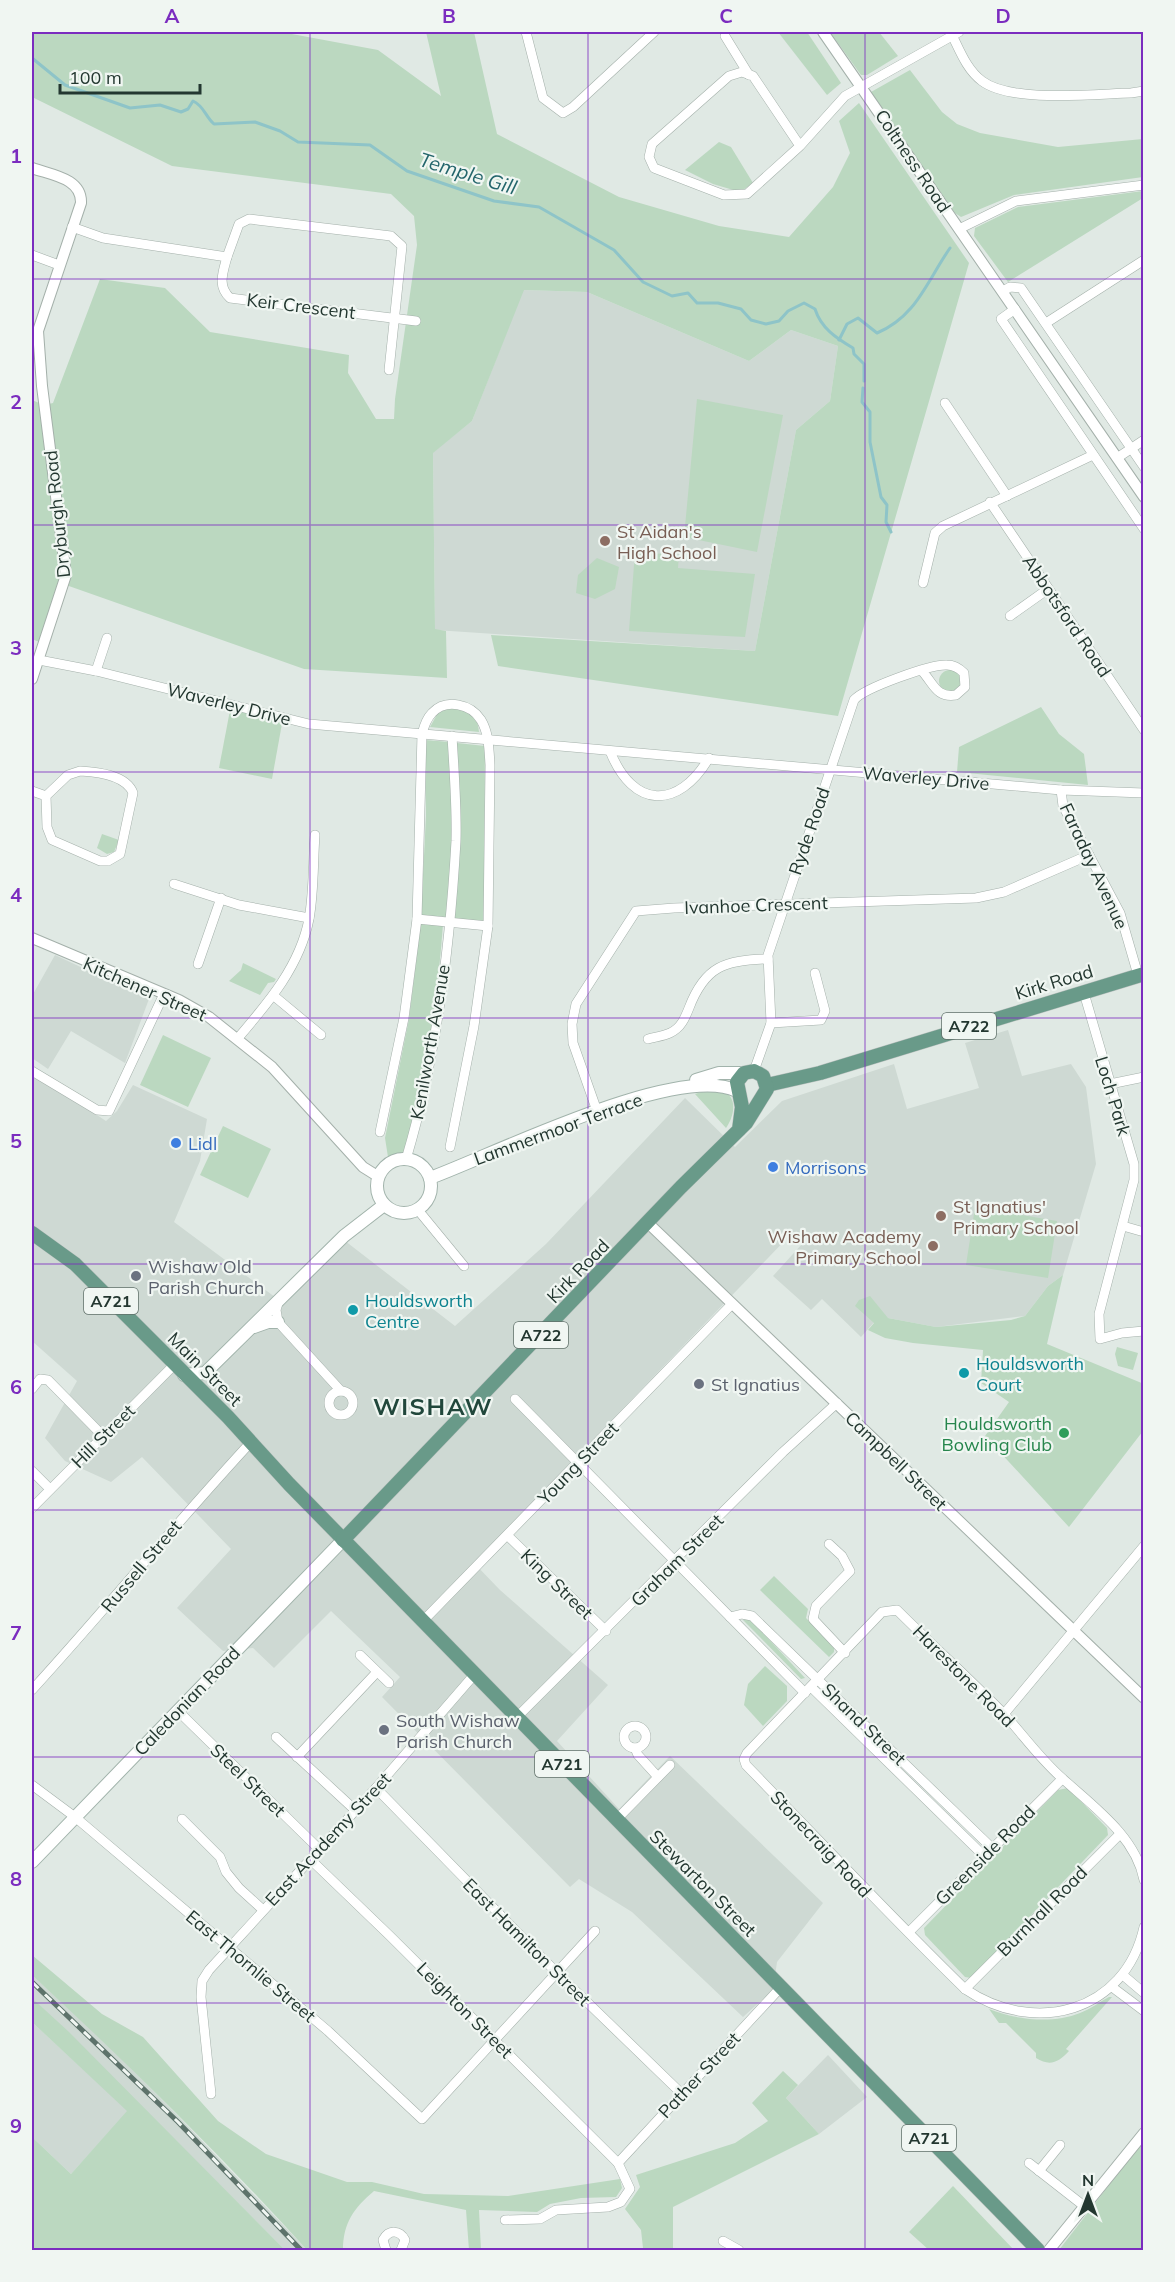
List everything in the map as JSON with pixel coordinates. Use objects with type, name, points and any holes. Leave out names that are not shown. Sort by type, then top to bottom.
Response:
[{"type":"main road","name":"Kirk Road","points":[[739,1094],[750,1102],[766,1091],[820,1073],[1141,975]]},
{"type":"main road","name":"Lammermoor Terrace","points":[[688,1086],[709,1075],[749,1072]]},
{"type":"main road","points":[[739,1130],[738,1078],[749,1072],[763,1076],[766,1091]]},
{"type":"main road","name":"Lammermoor Terrace","points":[[430,1178],[597,1111],[688,1086],[711,1083],[739,1094]]},
{"type":"main road","name":"Kirk Road","points":[[344,1540],[739,1130],[755,1112],[766,1091]]},
{"type":"main road","points":[[402,1159],[418,1163],[430,1178],[430,1196],[418,1210],[400,1213],[384,1205],[378,1196],[379,1177],[389,1164],[402,1159]]},
{"type":"main road","points":[[184,1376],[205,1373],[349,1232],[384,1205]]},
{"type":"main road","name":"Main Street","points":[[32,1233],[75,1264],[251,1442],[344,1540]]},
{"type":"main road","points":[[250,1329],[259,1324],[278,1322]]},
{"type":"main road","name":"Stewarton Street","points":[[344,1540],[1038,2250]]},
{"type":"main road","name":"Caledonian Road","points":[[32,1862],[344,1540]]},
{"type":"street","points":[[526,32],[543,98],[563,113],[573,107],[654,32]]},
{"type":"street","name":"Coltness Road","points":[[823,32],[1143,497]]},
{"type":"street","points":[[800,146],[753,76],[742,72],[729,76],[652,144],[649,157],[654,168],[724,195],[747,194],[800,146],[845,96],[956,33],[970,70],[995,90],[1048,95],[1143,91]]},
{"type":"street","points":[[725,36],[749,75]]},
{"type":"street","name":"Dryburgh Road","points":[[32,168],[76,185],[82,194],[35,343],[66,575],[32,679]]},
{"type":"street","points":[[959,229],[1016,201],[1143,185]]},
{"type":"street","points":[[72,227],[103,238],[227,257],[239,224],[249,219],[391,237],[402,246],[396,317],[388,370]]},
{"type":"street","points":[[32,255],[59,264]]},
{"type":"street","name":"Keir Crescent","points":[[227,257],[221,282],[223,292],[230,298],[416,321]]},
{"type":"street","points":[[1046,323],[1143,260]]},
{"type":"street","points":[[1003,291],[1010,287],[1021,288],[1143,467]]},
{"type":"street","points":[[1015,309],[1000,319],[1143,529]]},
{"type":"street","points":[[945,403],[1007,496]]},
{"type":"street","points":[[1117,458],[1143,440]]},
{"type":"street","points":[[923,583],[935,533],[990,502],[1093,455]]},
{"type":"street","name":"Abbotsford Road","points":[[990,502],[1143,730]]},
{"type":"street","points":[[1010,616],[1048,589]]},
{"type":"street","points":[[96,671],[107,638]]},
{"type":"street","name":"Waverley Drive","points":[[39,660],[96,671],[309,724],[1061,790],[1143,793]]},
{"type":"street","name":"Ryde Road","points":[[749,1072],[771,1023],[768,959],[784,904],[854,700],[866,689],[922,671],[941,665],[958,668],[964,673],[965,687],[957,695],[942,695],[936,691],[922,671]]},
{"type":"street","points":[[422,734],[432,713],[450,704],[474,711],[481,719],[488,740],[490,777],[488,926],[474,1026],[450,1147]]},
{"type":"street","name":"Kenilworth Avenue","points":[[380,1132],[404,1018],[417,919],[422,734]]},
{"type":"street","name":"Kenilworth Avenue","points":[[402,1159],[407,1156],[423,1103],[439,1007],[456,839],[453,736]]},
{"type":"street","points":[[610,752],[617,770],[629,785],[649,796],[668,794],[685,787],[700,774],[709,758]]},
{"type":"street","points":[[80,771],[127,783],[134,799],[120,854],[108,861],[100,861],[56,844],[49,834],[46,796],[68,776],[80,771]]},
{"type":"street","name":"Faraday Avenue","points":[[1061,790],[1064,806],[1120,912],[1141,975]]},
{"type":"street","points":[[32,791],[46,796]]},
{"type":"street","points":[[238,1038],[274,996],[288,973],[309,918],[315,835]]},
{"type":"street","name":"Ivanhoe Crescent","points":[[597,1111],[573,1042],[572,1024],[576,1004],[636,911],[988,896],[1089,855]]},
{"type":"street","points":[[174,884],[256,909],[309,918]]},
{"type":"street","points":[[198,964],[221,898]]},
{"type":"street","points":[[417,919],[488,926]]},
{"type":"street","name":"Kitchener Street","points":[[32,938],[197,1009],[238,1038],[272,1067],[363,1167],[379,1177]]},
{"type":"street","points":[[648,1039],[670,1033],[684,1022],[696,988],[704,977],[725,963],[768,959]]},
{"type":"street","points":[[771,1023],[821,1020],[825,1011],[815,973]]},
{"type":"street","name":"Loch Park","points":[[1084,993],[1134,1164],[1134,1180],[1099,1314],[1100,1339],[1122,1333],[1143,1331]]},
{"type":"street","points":[[32,1071],[104,1112],[109,1111],[164,994]]},
{"type":"street","points":[[274,996],[321,1035]]},
{"type":"street","points":[[1110,1084],[1143,1077]]},
{"type":"street","points":[[418,1210],[464,1266]]},
{"type":"street","name":"Campbell Street","points":[[648,1223],[1143,1698]]},
{"type":"street","points":[[1123,1226],[1143,1232]]},
{"type":"street","points":[[278,1303],[276,1310],[278,1322],[341,1391]]},
{"type":"street","name":"Young Street","points":[[423,1621],[732,1304]]},
{"type":"street","name":"Hill Street","points":[[32,1508],[174,1365]]},
{"type":"street","points":[[32,1389],[40,1379],[48,1380],[103,1436]]},
{"type":"street","name":"Shand Street","points":[[515,1399],[730,1617],[984,1856]]},
{"type":"street","name":"Graham Street","points":[[517,1718],[783,1452],[837,1403]]},
{"type":"street","name":"Russell Street","points":[[32,1690],[150,1557],[192,1505],[251,1442]]},
{"type":"street","points":[[32,1471],[50,1489]]},
{"type":"street","name":"King Street","points":[[508,1536],[606,1631]]},
{"type":"street","points":[[829,1544],[842,1556],[850,1571],[816,1606],[813,1619],[845,1653]]},
{"type":"street","points":[[1004,1714],[1143,1545]]},
{"type":"street","name":"Harestone Road","points":[[808,1690],[882,1612],[897,1610],[1004,1714],[1062,1779],[1120,1833],[1133,1849],[1143,1880]]},
{"type":"street","name":"Shand Street","points":[[730,1617],[742,1614],[752,1616],[992,1848]]},
{"type":"street","points":[[360,1656],[389,1683]]},
{"type":"street","points":[[297,1757],[376,1672]]},
{"type":"street","name":"East Academy Street","points":[[211,2094],[201,1997],[202,1981],[262,1909],[375,1788],[474,1675]]},
{"type":"street","name":"Stonecraig Road","points":[[808,1690],[747,1753],[744,1759],[746,1765],[807,1826],[868,1894],[965,1989],[979,1998],[1021,2011],[1042,2013],[1070,2010],[1112,1987],[1124,1976]]},
{"type":"street","name":"Steel Street","points":[[177,1710],[319,1849]]},
{"type":"street","points":[[276,1737],[355,1810]]},
{"type":"street","points":[[636,1748],[638,1755],[658,1776]]},
{"type":"street","points":[[616,1820],[670,1765]]},
{"type":"street","name":"Greenside Road","points":[[909,1932],[1062,1779]]},
{"type":"street","name":"East Thornlie Street","points":[[32,1785],[75,1817],[328,2031],[422,2119],[495,2041]]},
{"type":"street","name":"East Hamilton Street","points":[[375,1788],[557,1973],[681,2093]]},
{"type":"street","points":[[182,1819],[220,1857],[226,1872],[239,1888],[262,1909]]},
{"type":"street","name":"Burnhall Road","points":[[965,1989],[1120,1833]]},
{"type":"street","name":"Leighton Street","points":[[310,1859],[618,2163]]},
{"type":"street","points":[[1143,1927],[1140,1942],[1124,1976],[1143,1993]]},
{"type":"street","points":[[495,2041],[595,1931]]},
{"type":"street","name":"Pather Street","points":[[618,2163],[782,1986]]},
{"type":"street","points":[[1112,1987],[1143,2010]]},
{"type":"street","points":[[1049,2250],[1143,2133]]},
{"type":"street","points":[[1039,2171],[1060,2145]]},
{"type":"street","points":[[505,2220],[540,2219],[556,2210],[608,2207],[621,2202],[630,2189],[618,2163]]},
{"type":"street","points":[[1029,2163],[1084,2206]]},
{"type":"street","points":[[386,2250],[383,2240],[388,2234],[394,2232],[401,2234],[405,2240],[401,2250]]},
{"type":"street","points":[[723,2241],[739,2250]]},
{"type":"shaded area","name":"St Aidan's High School","points":[[523,290],[587,292],[749,361],[791,330],[838,346],[830,401],[796,430],[755,651],[435,630],[433,452],[472,421]]},
{"type":"shaded area","points":[[55,955],[149,999],[125,1063],[71,1031],[48,1069],[32,1058],[32,996]]},
{"type":"shaded area","points":[[1008,1030],[1022,1076],[1071,1064],[1086,1087],[1096,1164],[1063,1275],[1048,1286],[1025,1316],[936,1327],[888,1318],[876,1320],[861,1337],[822,1299],[811,1310],[773,1276],[802,1244],[792,1233],[474,1563],[500,1590],[608,1685],[557,1741],[619,1809],[670,1756],[823,1903],[777,1962],[773,1990],[743,2017],[632,1912],[579,1879],[570,1887],[382,1697],[400,1677],[331,1611],[274,1668],[253,1648],[223,1651],[177,1608],[231,1549],[142,1457],[111,1482],[65,1461],[45,1438],[77,1381],[32,1341],[32,1072],[106,1121],[117,1111],[133,1085],[207,1119],[200,1161],[174,1222],[279,1300],[340,1237],[455,1326],[546,1244],[685,1098],[735,1147],[782,1101],[894,1064],[907,1109],[979,1088],[965,1043]]},
{"type":"shaded area","points":[[32,1975],[101,2038],[307,2250],[285,2250],[32,1998]]},
{"type":"shaded area","points":[[32,2022],[128,2111],[71,2174],[32,2137]]},
{"type":"shaded area","points":[[828,2055],[867,2097],[819,2134],[786,2098]]},
{"type":"green space","points":[[32,32],[281,32],[378,50],[441,96],[426,32],[474,32],[497,134],[619,197],[719,226],[789,237],[833,187],[850,153],[839,121],[859,103],[969,263],[838,716],[498,666],[491,635],[755,651],[796,430],[830,401],[838,346],[791,330],[749,361],[587,292],[524,290],[472,421],[433,453],[435,629],[446,631],[447,678],[304,669],[66,585],[44,644],[32,639],[32,400],[44,405],[53,403],[100,279],[165,288],[210,332],[349,355],[348,373],[376,419],[394,419],[417,245],[414,216],[391,194],[172,166],[32,97]]},
{"type":"green space","points":[[778,32],[807,32],[841,83],[827,95]]},
{"type":"green space","points":[[830,32],[879,32],[898,56],[867,75],[861,75]]},
{"type":"green space","points":[[910,70],[942,112],[957,124],[980,133],[1058,147],[1143,139],[1143,177],[1014,195],[961,217],[955,213],[871,92]]},
{"type":"green space","points":[[719,142],[731,147],[753,183],[740,192],[713,184],[685,170]]},
{"type":"green space","points":[[1143,191],[1143,198],[1008,282],[974,236],[975,228],[1018,207]]},
{"type":"green space","points":[[697,399],[783,415],[757,552],[684,537]]},
{"type":"green space","points":[[635,552],[679,555],[678,568],[755,574],[745,637],[629,631]]},
{"type":"green space","points":[[597,558],[619,567],[615,589],[595,599],[576,593],[578,575]]},
{"type":"green space","points":[[950,670],[958,673],[961,681],[958,689],[950,692],[942,689],[939,681],[942,673]]},
{"type":"green space","points":[[231,705],[283,718],[272,779],[219,768]]},
{"type":"green space","points":[[454,707],[474,718],[479,732],[430,727],[439,711]]},
{"type":"green space","points":[[1041,707],[1059,734],[1084,754],[1088,785],[957,772],[959,747]]},
{"type":"green space","points":[[425,740],[450,742],[453,839],[446,917],[421,915],[426,816]]},
{"type":"green space","points":[[457,743],[485,746],[484,922],[451,919]]},
{"type":"green space","points":[[102,834],[119,840],[114,852],[107,854],[97,848]]},
{"type":"green space","points":[[421,922],[443,924],[429,1043],[418,1102],[403,1160],[388,1157],[385,1138],[409,1019]]},
{"type":"green space","points":[[243,963],[276,979],[268,983],[260,995],[229,981],[241,970]]},
{"type":"green space","points":[[163,1035],[211,1058],[188,1107],[140,1085]]},
{"type":"green space","points":[[704,1091],[724,1092],[732,1099],[731,1119],[726,1128],[695,1094]]},
{"type":"green space","points":[[223,1126],[271,1149],[248,1198],[200,1175]]},
{"type":"green space","points":[[975,1207],[1057,1221],[1048,1278],[966,1265]]},
{"type":"green space","name":"Houldsworth Bowling Club","points":[[1063,1275],[1047,1344],[1144,1384],[1143,1431],[1069,1527],[985,1436],[1009,1402],[981,1383],[983,1350],[885,1338],[868,1330],[874,1323],[855,1306],[859,1300],[870,1296],[888,1318],[936,1327],[1011,1320],[1025,1316],[1048,1286]]},
{"type":"green space","points":[[1117,1347],[1138,1353],[1133,1370],[1118,1366],[1115,1354]]},
{"type":"green space","points":[[774,1576],[808,1609],[806,1618],[834,1646],[834,1652],[829,1657],[760,1590]]},
{"type":"green space","points":[[745,1618],[752,1621],[805,1678],[801,1679],[743,1620]]},
{"type":"green space","points":[[765,1666],[787,1686],[787,1701],[763,1726],[744,1705],[748,1684]]},
{"type":"green space","points":[[1068,1788],[1107,1828],[1108,1835],[971,1978],[965,1977],[925,1935],[924,1928],[1058,1790]]},
{"type":"green space","points":[[32,1955],[102,2014],[143,2037],[218,2121],[266,2154],[347,2182],[372,2182],[424,2194],[508,2196],[620,2179],[622,2188],[616,2197],[581,2198],[550,2204],[537,2212],[479,2210],[481,2250],[469,2250],[466,2210],[374,2191],[351,2217],[345,2232],[343,2250],[307,2250],[172,2110],[32,1975]]},
{"type":"green space","points":[[1112,1997],[1066,2049],[1069,2051],[1062,2058],[1050,2063],[1036,2058],[1036,2053],[1006,2023],[999,2023],[989,2009],[1023,2018],[1058,2019],[1084,2011]]},
{"type":"green space","points":[[32,1998],[69,2032],[285,2250],[32,2250],[32,2137],[71,2174],[127,2111],[32,2022]]},
{"type":"green space","points":[[783,2071],[798,2085],[786,2098],[819,2134],[673,2207],[673,2250],[631,2250],[643,2248],[641,2230],[625,2209],[640,2187],[636,2175],[735,2143],[768,2121],[752,2103]]},
{"type":"green space","points":[[1143,2141],[1143,2250],[1059,2250]]},
{"type":"green space","points":[[953,2186],[1014,2250],[929,2250],[909,2232]]},
{"type":"waterway","name":"Temple Gill","points":[[32,58],[65,85],[130,108],[160,105],[181,112],[188,109],[193,101],[214,124],[255,122],[280,131],[298,142],[370,145],[407,171],[494,201],[539,207],[614,250],[643,282],[672,296],[688,293],[697,303],[718,303],[741,309],[751,320],[766,324],[779,321],[788,311],[804,303],[815,309],[821,322],[830,332],[853,348],[854,354],[864,364],[864,381]]},
{"type":"waterway","name":"Temple Gill","points":[[839,340],[847,324],[858,318],[877,333],[902,318],[919,297],[950,248]]},
{"type":"waterway","name":"Temple Gill","points":[[863,388],[862,402],[870,412],[870,442],[881,497],[887,505],[886,522],[891,532]]},
{"type":"railway","points":[[32,1982],[178,2122],[301,2250]]},
{"type":"place","name":"St Aidan's High School","points":[[605,541]]},
{"type":"place","name":"Lidl","points":[[176,1143]]},
{"type":"place","name":"Morrisons","points":[[773,1167]]},
{"type":"place","name":"St Ignatius' Primary School","points":[[941,1216]]},
{"type":"place","name":"Wishaw Academy Primary School","points":[[933,1246]]},
{"type":"place","name":"Wishaw Old Parish Church","points":[[136,1276]]},
{"type":"place","name":"Houldsworth Centre","points":[[353,1310]]},
{"type":"place","name":"Houldsworth Court","points":[[964,1373]]},
{"type":"place","name":"St Ignatius","points":[[699,1384]]},
{"type":"place","name":"Houldsworth Bowling Club","points":[[1064,1433]]},
{"type":"place","name":"South Wishaw Parish Church","points":[[384,1730]]},
{"type":"district","name":"WISHAW","points":[[433,1406]]}]
